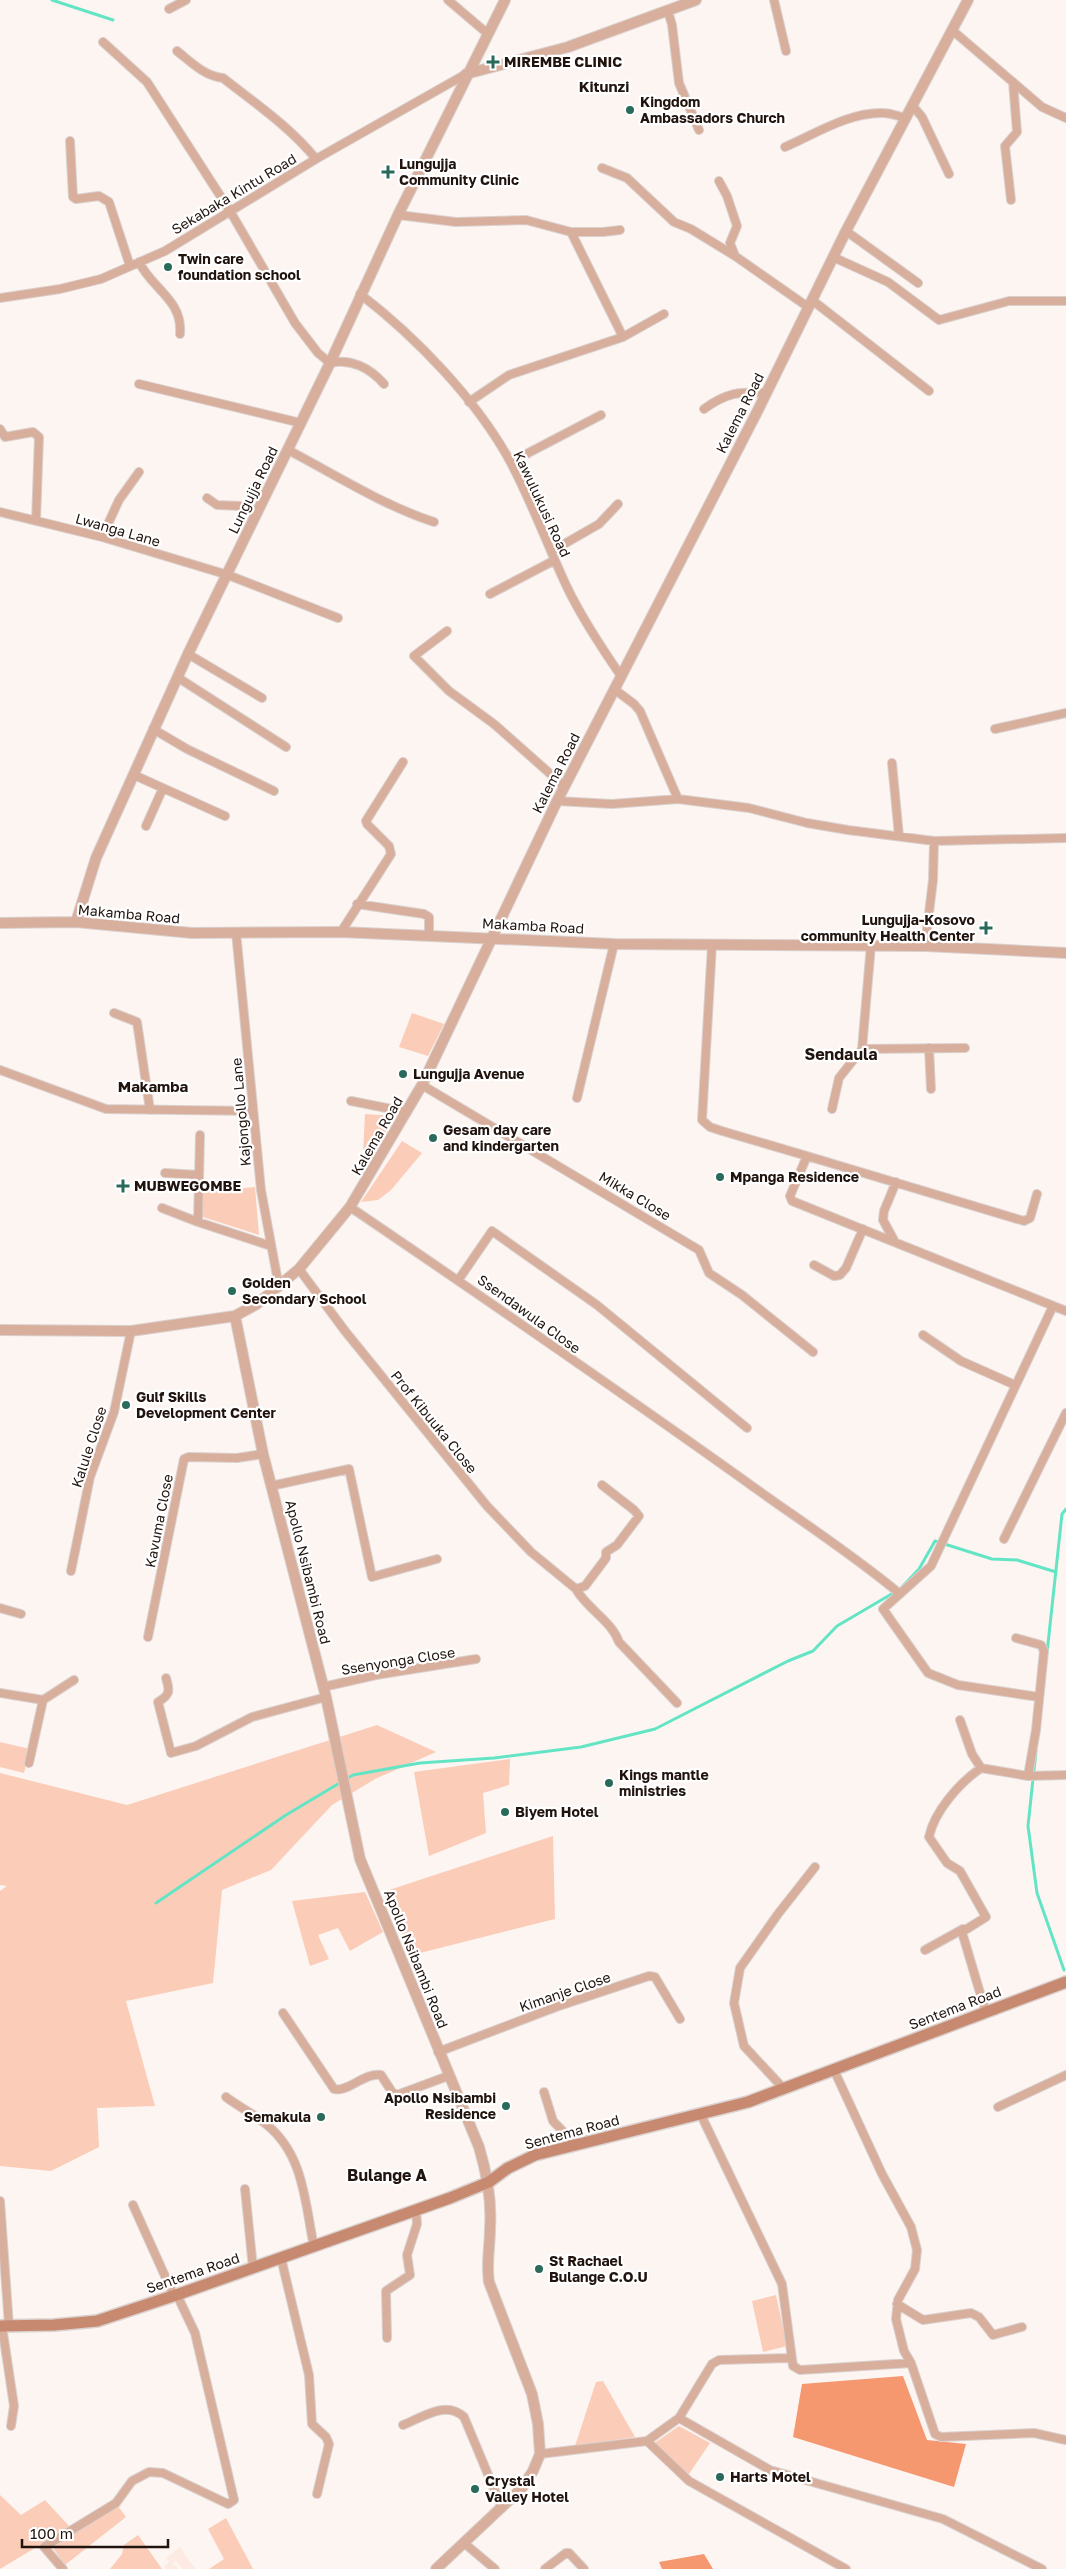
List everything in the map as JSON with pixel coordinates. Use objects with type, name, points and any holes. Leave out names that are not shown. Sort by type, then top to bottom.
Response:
[{"type":"main road","name":"Sentema Road","points":[[4,2326],[76,2324],[97,2321],[176,2296],[489,2182],[520,2161],[576,2145],[700,2115],[784,2089],[1066,1982]]},
{"type":"street","points":[[169,9],[186,0]]},
{"type":"street","points":[[448,0],[488,34]]},
{"type":"street","name":"Lungujja Road","points":[[76,922],[96,858],[153,729],[330,364],[360,294],[466,74],[505,0]]},
{"type":"street","points":[[466,74],[568,47],[696,0]]},
{"type":"street","points":[[774,0],[786,51]]},
{"type":"street","name":"Kalema Road","points":[[0,1330],[131,1331],[235,1316],[279,1287],[299,1269],[350,1206],[422,1085],[564,786],[766,393],[846,231],[968,0]]},
{"type":"street","points":[[668,11],[672,25],[679,83],[698,130]]},
{"type":"street","points":[[952,30],[1042,107],[1066,118]]},
{"type":"street","points":[[103,42],[147,82],[230,212],[295,323],[318,354],[330,364],[342,360],[361,366],[374,373],[384,384]]},
{"type":"street","points":[[177,51],[199,69],[214,77],[222,78],[280,120],[298,137],[316,159]]},
{"type":"street","name":"Sekabaka Kintu Road","points":[[0,298],[60,289],[101,279],[165,251],[316,159],[466,74]]},
{"type":"street","points":[[1011,200],[1005,146],[1017,132],[1013,82]]},
{"type":"street","points":[[912,105],[922,117],[948,174]]},
{"type":"street","points":[[785,148],[827,128],[858,117],[885,113],[906,118]]},
{"type":"street","points":[[70,140],[73,196],[76,199],[99,196],[109,202],[130,266]]},
{"type":"street","points":[[602,168],[627,178],[674,222],[691,229],[810,304],[928,391]]},
{"type":"street","points":[[719,181],[727,196],[737,226],[730,243],[735,256]]},
{"type":"street","points":[[398,215],[456,222],[526,220],[571,232],[620,230]]},
{"type":"street","points":[[846,231],[918,283]]},
{"type":"street","points":[[571,232],[623,338]]},
{"type":"street","points":[[833,258],[888,282],[940,320],[1009,301],[1066,301]]},
{"type":"street","points":[[139,262],[144,274],[175,306],[181,323],[180,334]]},
{"type":"street","name":"Kawulukusi Road","points":[[360,294],[381,310],[421,348],[469,402],[510,462],[583,616],[621,676]]},
{"type":"street","points":[[469,402],[509,375],[623,338],[664,314]]},
{"type":"street","points":[[139,384],[301,423]]},
{"type":"street","points":[[704,409],[722,396],[751,392],[766,393]]},
{"type":"street","points":[[510,462],[601,415]]},
{"type":"street","points":[[0,429],[6,437],[33,432],[40,437],[36,521]]},
{"type":"street","points":[[288,450],[348,480],[389,506],[434,522]]},
{"type":"street","points":[[102,537],[119,500],[139,472]]},
{"type":"street","points":[[207,498],[217,505],[242,506],[258,512]]},
{"type":"street","points":[[552,551],[598,524],[618,504]]},
{"type":"street","name":"Lwanga Lane","points":[[0,512],[102,537],[228,575],[338,618]]},
{"type":"street","points":[[490,594],[555,560]]},
{"type":"street","points":[[447,631],[414,656],[449,691],[494,724],[564,786]]},
{"type":"street","points":[[188,654],[262,698]]},
{"type":"street","points":[[177,678],[286,748]]},
{"type":"street","points":[[614,689],[640,711],[678,799]]},
{"type":"street","points":[[995,729],[1066,713]]},
{"type":"street","points":[[153,729],[187,749],[274,791]]},
{"type":"street","points":[[340,932],[392,850],[367,824],[367,818],[402,762]]},
{"type":"street","points":[[892,763],[899,836]]},
{"type":"street","points":[[134,774],[225,816]]},
{"type":"street","points":[[146,826],[163,788]]},
{"type":"street","points":[[557,801],[612,804],[678,799],[749,808],[807,823],[934,841],[1066,838]]},
{"type":"street","points":[[925,946],[933,880],[934,841]]},
{"type":"street","points":[[358,904],[424,914],[429,917],[429,935]]},
{"type":"street","name":"Makamba Road","points":[[0,923],[76,922],[192,933],[340,932],[614,944],[925,946],[1066,953]]},
{"type":"street","name":"Kajongollo Lane","points":[[236,932],[261,1190],[279,1287]]},
{"type":"street","points":[[577,1098],[614,944]]},
{"type":"street","points":[[712,945],[702,1120],[710,1127],[1027,1221],[1037,1194]]},
{"type":"street","points":[[832,1109],[839,1078],[862,1049],[871,946]]},
{"type":"street","points":[[114,1013],[137,1022],[150,1110]]},
{"type":"street","points":[[929,1048],[930,1089]]},
{"type":"street","points":[[862,1049],[965,1048]]},
{"type":"street","points":[[0,1070],[93,1106],[106,1109],[254,1110]]},
{"type":"street","name":"Mikka Close","points":[[422,1085],[700,1250],[709,1273],[742,1295],[813,1352]]},
{"type":"street","points":[[351,1101],[407,1112]]},
{"type":"street","points":[[198,1222],[200,1134]]},
{"type":"street","points":[[807,1156],[790,1199],[1066,1311]]},
{"type":"street","points":[[165,1173],[199,1175]]},
{"type":"street","points":[[895,1242],[883,1220],[884,1211],[896,1182]]},
{"type":"street","name":"Ssendawula Close","points":[[350,1206],[459,1279],[518,1324],[692,1443],[900,1594]]},
{"type":"street","points":[[162,1208],[271,1246]]},
{"type":"street","points":[[814,1265],[834,1276],[840,1276],[846,1268],[863,1229]]},
{"type":"street","points":[[459,1279],[492,1230],[596,1304],[747,1428]]},
{"type":"street","name":"Prof Kibuuka Close","points":[[299,1269],[351,1339],[487,1506],[531,1552],[576,1589],[580,1597],[613,1630],[618,1642],[677,1703]]},
{"type":"street","points":[[1039,1697],[958,1685],[928,1673],[883,1609],[930,1566],[1053,1306]]},
{"type":"street","name":"Apollo Nsibambi Road","points":[[235,1316],[263,1454],[324,1692],[360,1860],[479,2147],[489,2182],[490,2228],[486,2264],[489,2282],[532,2394],[538,2424],[540,2454],[533,2471],[522,2488],[436,2569]]},
{"type":"street","name":"Kalule Close","points":[[71,1572],[90,1477],[114,1412],[131,1331]]},
{"type":"street","points":[[923,1336],[961,1361],[993,1373],[1015,1385]]},
{"type":"street","points":[[1004,1539],[1022,1498],[1066,1413]]},
{"type":"street","name":"Kavuma Close","points":[[148,1637],[184,1460],[189,1457],[224,1458],[263,1454]]},
{"type":"street","points":[[271,1486],[349,1468],[372,1577],[437,1559]]},
{"type":"street","points":[[576,1589],[585,1586],[606,1558],[606,1552],[617,1545],[639,1516],[602,1485]]},
{"type":"street","points":[[0,1608],[21,1614]]},
{"type":"street","points":[[1016,1638],[1041,1645],[1044,1651],[1028,1776]]},
{"type":"street","name":"Ssenyonga Close","points":[[166,1678],[170,1690],[167,1697],[158,1702],[171,1753],[196,1746],[252,1717],[376,1675],[476,1659]]},
{"type":"street","points":[[0,1693],[43,1700],[74,1680]]},
{"type":"street","points":[[29,1763],[43,1700]]},
{"type":"street","points":[[960,1720],[972,1754],[981,1768]]},
{"type":"street","points":[[926,1950],[986,1917],[960,1871],[947,1863],[929,1837],[932,1824],[944,1808],[973,1773],[981,1768],[1028,1776],[1066,1775]]},
{"type":"street","points":[[784,2089],[744,2046],[734,2003],[740,1968],[778,1914],[815,1867]]},
{"type":"street","points":[[963,1929],[974,1976],[986,2013]]},
{"type":"street","name":"Kimanje Close","points":[[438,2052],[556,2007],[649,1976],[655,1977],[680,2019]]},
{"type":"street","points":[[282,2013],[334,2089],[342,2090],[353,2083],[377,2074],[381,2075],[392,2092],[397,2095],[448,2076]]},
{"type":"street","points":[[834,2070],[882,2174],[910,2226],[917,2250],[915,2269],[897,2304],[896,2319],[904,2351],[911,2363],[937,2436],[1034,2433],[1066,2440]]},
{"type":"street","points":[[998,2107],[1066,2075]]},
{"type":"street","points":[[544,2092],[553,2121],[576,2145]]},
{"type":"street","points":[[226,2097],[268,2125],[290,2152],[298,2166],[314,2247]]},
{"type":"street","points":[[700,2115],[776,2268],[782,2284],[793,2366],[800,2370],[911,2363]]},
{"type":"street","points":[[246,2189],[253,2268]]},
{"type":"street","points":[[0,2201],[4,2326],[14,2406],[11,2426]]},
{"type":"street","points":[[63,2569],[44,2547],[116,2503],[132,2480],[144,2473],[163,2473],[228,2504],[234,2500],[194,2333],[133,2204]]},
{"type":"street","points":[[387,2338],[386,2291],[410,2275],[407,2256],[417,2224],[416,2210]]},
{"type":"street","points":[[281,2258],[307,2366],[312,2424],[326,2437],[329,2444],[317,2494]]},
{"type":"street","points":[[897,2304],[923,2320],[971,2312],[979,2317],[993,2335],[1022,2327]]},
{"type":"street","points":[[540,2454],[647,2441],[679,2418],[712,2364],[719,2360],[791,2358]]},
{"type":"street","points":[[403,2425],[444,2409],[458,2411],[464,2417],[502,2508]]},
{"type":"street","points":[[679,2418],[770,2470],[943,2519],[1042,2569]]},
{"type":"street","points":[[647,2441],[688,2481],[846,2569]]},
{"type":"street","points":[[464,2543],[495,2569]]},
{"type":"street","points":[[545,2569],[566,2553],[569,2553],[584,2569]]},
{"type":"shaded area","points":[[412,1013],[444,1024],[428,1056],[399,1047]]},
{"type":"shaded area","points":[[365,1114],[395,1116],[371,1156],[363,1153]]},
{"type":"shaded area","points":[[402,1141],[422,1153],[391,1190],[378,1200],[361,1202]]},
{"type":"shaded area","points":[[255,1187],[259,1235],[203,1217],[203,1192]]},
{"type":"shaded area","points":[[377,1725],[436,1752],[375,1779],[332,1805],[271,1870],[222,1890],[213,1983],[126,2001],[155,2106],[97,2108],[99,2147],[51,2171],[0,2166],[0,1891],[7,1886],[0,1885],[0,1773],[127,1805]]},
{"type":"shaded area","points":[[0,1742],[30,1749],[24,1773],[0,1767]]},
{"type":"shaded area","points":[[510,1759],[509,1785],[483,1793],[486,1833],[429,1856],[414,1772]]},
{"type":"shaded area","points":[[553,1836],[555,1919],[412,1955],[383,1892]]},
{"type":"shaded area","points":[[365,1892],[383,1932],[350,1951],[338,1928],[318,1935],[329,1959],[310,1966],[292,1901]]},
{"type":"shaded area","points":[[776,2295],[787,2346],[763,2352],[752,2301]]},
{"type":"shaded area","points":[[903,2376],[927,2440],[966,2444],[954,2487],[793,2437],[802,2384]]},
{"type":"shaded area","points":[[603,2381],[635,2437],[575,2446],[596,2382]]},
{"type":"shaded area","points":[[679,2426],[710,2443],[689,2474],[653,2444]]},
{"type":"shaded area","points":[[0,2495],[21,2515],[45,2500],[70,2527],[0,2569]]},
{"type":"shaded area","points":[[118,2506],[126,2517],[65,2565],[51,2545]]},
{"type":"shaded area","points":[[226,2518],[253,2569],[209,2569],[224,2559],[208,2529]]},
{"type":"shaded area","points":[[138,2535],[162,2569],[110,2569],[122,2554],[124,2545]]},
{"type":"shaded area","points":[[180,2547],[196,2569],[183,2569],[176,2561],[171,2565],[176,2565],[179,2569],[166,2569],[164,2566],[169,2562],[166,2558]]},
{"type":"shaded area","points":[[704,2554],[713,2569],[662,2569],[659,2562]]},
{"type":"waterway","points":[[52,0],[113,20]]},
{"type":"waterway","points":[[1047,1653],[1062,1514],[1066,1509]]},
{"type":"waterway","points":[[902,1587],[919,1569],[935,1541],[992,1559],[1017,1560],[1056,1572]]},
{"type":"waterway","points":[[156,1903],[286,1815],[353,1775],[420,1763],[494,1758],[581,1747],[655,1729],[788,1661],[813,1651],[837,1626],[895,1592]]},
{"type":"waterway","points":[[1036,1751],[1028,1826],[1037,1893],[1064,1970]]},
{"type":"place","name":"MIREMBE CLINIC","points":[[493,62]]},
{"type":"place","name":"Kingdom Ambassadors Church","points":[[630,110]]},
{"type":"place","name":"Lungujja Community Clinic","points":[[388,172]]},
{"type":"place","name":"Twin care foundation school","points":[[168,267]]},
{"type":"place","name":"Lungujja-Kosovo community Health Center","points":[[986,928]]},
{"type":"place","name":"Lungujja Avenue","points":[[403,1074]]},
{"type":"place","name":"Gesam day care and kindergarten","points":[[433,1138]]},
{"type":"place","name":"Mpanga Residence","points":[[720,1177]]},
{"type":"place","name":"MUBWEGOMBE","points":[[123,1186]]},
{"type":"place","name":"Golden Secondary School","points":[[232,1291]]},
{"type":"place","name":"Gulf Skills Development Center","points":[[126,1405]]},
{"type":"place","name":"Kings mantle ministries","points":[[609,1783]]},
{"type":"place","name":"Biyem Hotel","points":[[505,1812]]},
{"type":"place","name":"Apollo Nsibambi Residence","points":[[506,2106]]},
{"type":"place","name":"Semakula","points":[[321,2117]]},
{"type":"place","name":"St Rachael Bulange C.O.U","points":[[539,2269]]},
{"type":"place","name":"Harts Motel","points":[[720,2477]]},
{"type":"place","name":"Crystal Valley Hotel","points":[[475,2489]]},
{"type":"district","name":"Kitunzi","points":[[604,87]]},
{"type":"district","name":"Sendaula","points":[[841,1054]]},
{"type":"district","name":"Makamba","points":[[153,1087]]},
{"type":"district","name":"Bulange A","points":[[387,2175]]}]
